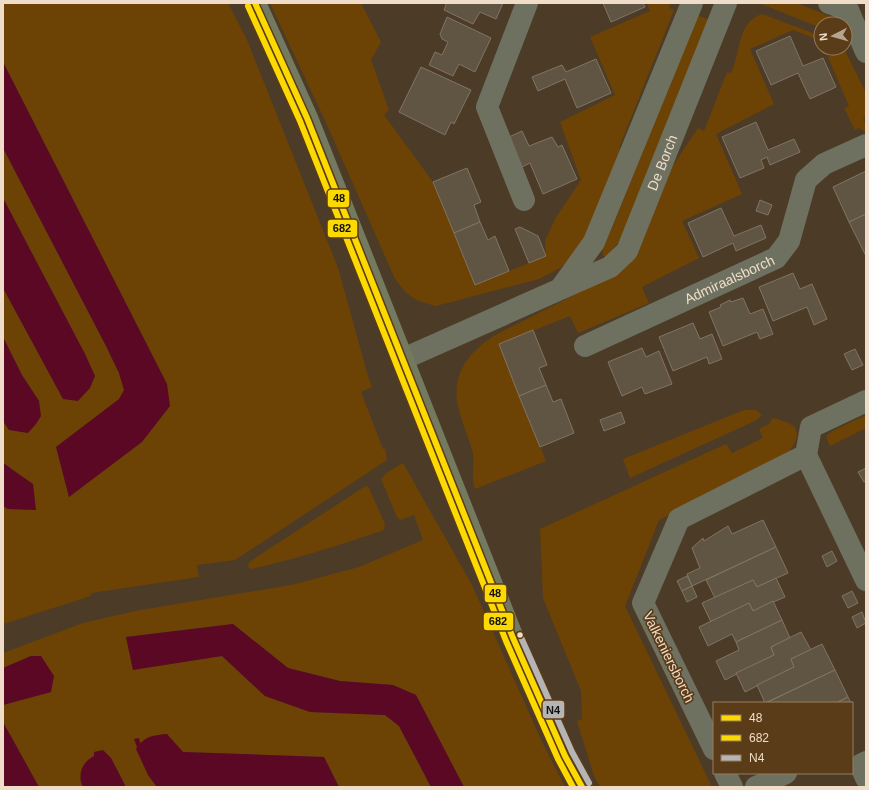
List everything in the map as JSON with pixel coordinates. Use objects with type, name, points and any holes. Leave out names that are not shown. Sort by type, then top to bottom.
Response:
[{"type":"main road","points":[[256,3],[307,118],[513,638],[565,756],[582,787]]},
{"type":"street","points":[[524,200],[487,107],[527,3]]},
{"type":"street","points":[[561,288],[594,242],[692,3]]},
{"type":"street","name":"De Borch","points":[[403,359],[610,267],[627,251],[726,3]]},
{"type":"street","points":[[847,5],[866,52]]},
{"type":"street","name":"Admiraalsborch","points":[[585,346],[776,258],[790,241],[806,180],[824,164],[866,145]]},
{"type":"street","points":[[866,402],[812,427],[806,455],[866,580]]},
{"type":"street","name":"Valkeniersborch","points":[[713,748],[643,603],[679,519],[806,455]]},
{"type":"street","points":[[726,774],[732,787]]},
{"type":"street","points":[[756,787],[784,774]]},
{"type":"shaded area","points":[[3,3],[228,3],[247,40],[338,268],[372,387],[361,392],[383,449],[385,449],[387,460],[235,560],[197,565],[199,577],[91,593],[91,596],[3,624],[3,506],[8,509],[36,510],[9,466],[3,463],[3,421],[9,430],[39,401],[22,375],[3,337],[3,288],[63,399],[95,376],[85,354],[3,198],[3,148],[106,346],[119,373],[124,390],[120,399],[56,447],[69,497],[81,488],[167,384],[3,62]]},
{"type":"shaded area","points":[[270,3],[361,3],[381,42],[371,60],[389,110],[384,115],[433,182],[475,285],[546,256],[545,241],[555,219],[581,180],[560,122],[615,95],[590,37],[650,11],[647,3],[671,3],[669,8],[674,10],[619,148],[626,151],[597,225],[575,254],[560,268],[539,279],[436,306],[412,297],[395,279],[328,127]]},
{"type":"shaded area","points":[[759,3],[797,3],[829,16],[813,16],[813,25]]},
{"type":"shaded area","points":[[762,14],[813,33],[813,38],[793,30],[750,49],[774,104],[716,134],[742,194],[682,221],[699,258],[642,287],[649,303],[578,333],[570,316],[499,344],[546,461],[475,489],[473,479],[473,455],[459,412],[457,394],[457,383],[465,364],[471,355],[497,334],[602,281],[670,170],[698,128],[704,131],[727,72],[731,73],[744,31],[754,18]]},
{"type":"shaded area","points":[[697,15],[712,21],[625,235],[606,256],[603,256],[602,250]]},
{"type":"shaded area","points":[[848,56],[866,93],[866,116],[863,118],[866,125],[866,131],[859,128],[855,130],[844,108],[849,106],[828,57]]},
{"type":"shaded area","points":[[3,62],[167,384],[170,406],[142,442],[69,497],[56,447],[119,399],[124,390],[119,373],[106,346],[3,148]]},
{"type":"shaded area","points":[[3,198],[85,354],[95,376],[90,388],[78,401],[63,399],[3,288]]},
{"type":"shaded area","points":[[3,337],[22,375],[39,401],[41,416],[28,433],[9,430],[3,421]]},
{"type":"shaded area","points":[[744,410],[756,410],[762,415],[757,420],[630,478],[623,459]]},
{"type":"shaded area","points":[[866,415],[866,428],[830,446],[826,436]]},
{"type":"shaded area","points":[[776,418],[793,426],[796,430],[796,440],[786,456],[779,463],[659,520],[625,606],[712,787],[600,787],[594,776],[577,721],[582,719],[581,691],[543,598],[540,529],[726,444],[732,453],[763,438],[759,429],[769,424],[772,419]]},
{"type":"shaded area","points":[[3,463],[33,484],[36,510],[8,509],[3,506]]},
{"type":"shaded area","points":[[403,463],[472,585],[543,744],[565,787],[464,787],[416,695],[393,685],[340,681],[288,668],[233,624],[126,637],[133,669],[222,656],[265,696],[310,712],[385,715],[399,726],[431,787],[339,787],[324,757],[183,752],[173,742],[144,740],[137,747],[148,775],[157,787],[126,787],[111,758],[94,756],[80,780],[83,787],[39,787],[3,722],[3,705],[51,692],[31,656],[3,668],[3,653],[83,623],[135,611],[291,585],[359,567],[423,540],[414,515],[400,520],[397,517],[381,479],[386,473]]},
{"type":"shaded area","points":[[368,486],[385,524],[384,530],[285,561],[251,569],[248,567],[249,562],[364,487]]},
{"type":"shaded area","points":[[233,624],[288,668],[340,681],[393,685],[416,695],[464,787],[431,787],[399,726],[385,715],[310,712],[265,696],[222,656],[133,670],[126,637]]},
{"type":"shaded area","points":[[31,656],[41,656],[54,676],[51,692],[3,705],[3,668]]},
{"type":"shaded area","points":[[3,722],[39,787],[3,787]]},
{"type":"shaded area","points":[[167,734],[183,752],[324,757],[339,787],[157,787],[148,775],[136,749],[137,747],[134,739],[139,738],[140,743],[150,737]]},
{"type":"shaded area","points":[[103,750],[111,758],[126,787],[83,787],[80,778],[84,765],[94,756],[94,752]]},
{"type":"building","points":[[445,3],[503,3],[496,19],[480,12],[473,24],[444,10],[446,5]]},
{"type":"building","points":[[603,3],[643,3],[645,7],[611,22]]},
{"type":"building","points":[[447,17],[491,38],[475,72],[459,64],[453,76],[429,65],[435,52],[442,55],[448,42],[442,39],[440,34]]},
{"type":"building","points":[[790,36],[803,66],[823,58],[836,87],[810,99],[798,73],[771,85],[756,51]]},
{"type":"building","points":[[596,59],[611,93],[577,108],[565,79],[538,91],[532,77],[562,65],[566,72]]},
{"type":"building","points":[[421,67],[471,90],[454,124],[451,122],[445,135],[399,112]]},
{"type":"building","points":[[756,122],[768,150],[794,139],[800,152],[770,165],[767,157],[761,160],[764,168],[740,178],[722,137]]},
{"type":"building","points":[[522,131],[529,146],[552,137],[558,147],[562,145],[577,179],[543,194],[530,163],[522,167],[509,137]]},
{"type":"building","points":[[467,168],[481,202],[474,205],[480,222],[454,233],[433,182]]},
{"type":"building","points":[[866,171],[866,214],[849,222],[833,187]]},
{"type":"building","points":[[760,200],[772,205],[768,215],[756,211]]},
{"type":"building","points":[[721,208],[734,236],[761,225],[766,238],[736,251],[733,243],[703,257],[688,223]]},
{"type":"building","points":[[866,214],[866,256],[849,222]]},
{"type":"building","points":[[480,222],[488,240],[495,236],[509,271],[475,285],[454,233]]},
{"type":"building","points":[[520,227],[538,236],[546,256],[529,263],[515,229]]},
{"type":"building","points":[[793,273],[800,289],[812,284],[827,319],[814,325],[807,307],[773,321],[759,287]]},
{"type":"building","points":[[743,298],[750,314],[763,309],[773,334],[760,339],[757,332],[723,346],[709,312],[721,307],[720,305],[730,300],[731,302]]},
{"type":"building","points":[[693,323],[700,339],[712,334],[722,359],[709,364],[707,357],[673,371],[659,337]]},
{"type":"building","points":[[533,330],[547,365],[539,368],[546,385],[519,396],[499,344]]},
{"type":"building","points":[[642,348],[646,357],[659,351],[672,384],[645,394],[642,387],[622,396],[608,362]]},
{"type":"building","points":[[855,349],[863,365],[852,370],[844,354]]},
{"type":"building","points":[[546,385],[553,402],[561,399],[574,433],[540,447],[519,396]]},
{"type":"building","points":[[621,412],[625,423],[604,431],[600,420]]},
{"type":"building","points":[[866,468],[866,481],[864,482],[858,472]]},
{"type":"building","points":[[763,520],[776,547],[692,586],[687,574],[700,568],[692,548],[703,538],[704,541],[728,526],[732,534]]},
{"type":"building","points":[[776,547],[788,573],[757,587],[753,580],[715,598],[706,580]]},
{"type":"building","points":[[832,551],[837,561],[827,567],[822,556]]},
{"type":"building","points":[[687,576],[692,586],[682,591],[677,581]]},
{"type":"building","points":[[776,578],[785,597],[753,611],[749,603],[711,622],[702,603],[753,580],[757,587]]},
{"type":"building","points":[[692,586],[697,597],[687,602],[682,591]]},
{"type":"building","points":[[852,591],[858,603],[848,608],[842,596]]},
{"type":"building","points":[[773,601],[782,620],[736,642],[732,634],[708,646],[699,627],[749,603],[753,611]]},
{"type":"building","points":[[862,612],[866,623],[857,628],[852,617]]},
{"type":"building","points":[[782,620],[790,638],[771,647],[774,655],[725,680],[716,661],[739,650],[736,642]]},
{"type":"building","points":[[801,632],[811,650],[791,659],[794,667],[745,692],[736,673],[774,655],[771,647]]},
{"type":"building","points":[[822,644],[835,670],[765,702],[757,685],[794,667],[791,659]]},
{"type":"building","points":[[835,670],[848,697],[838,702],[768,702]]},
{"type":"building","points":[[848,697],[850,702],[838,702]]},
{"type":"transit line","name":"48","points":[[255,3],[307,118],[513,638],[565,756],[582,787]]},
{"type":"transit line","name":"682","points":[[248,6],[300,121],[506,641],[558,759],[573,787]]},
{"type":"transit line","name":"N4","points":[[520,635],[572,752],[589,783]]}]
